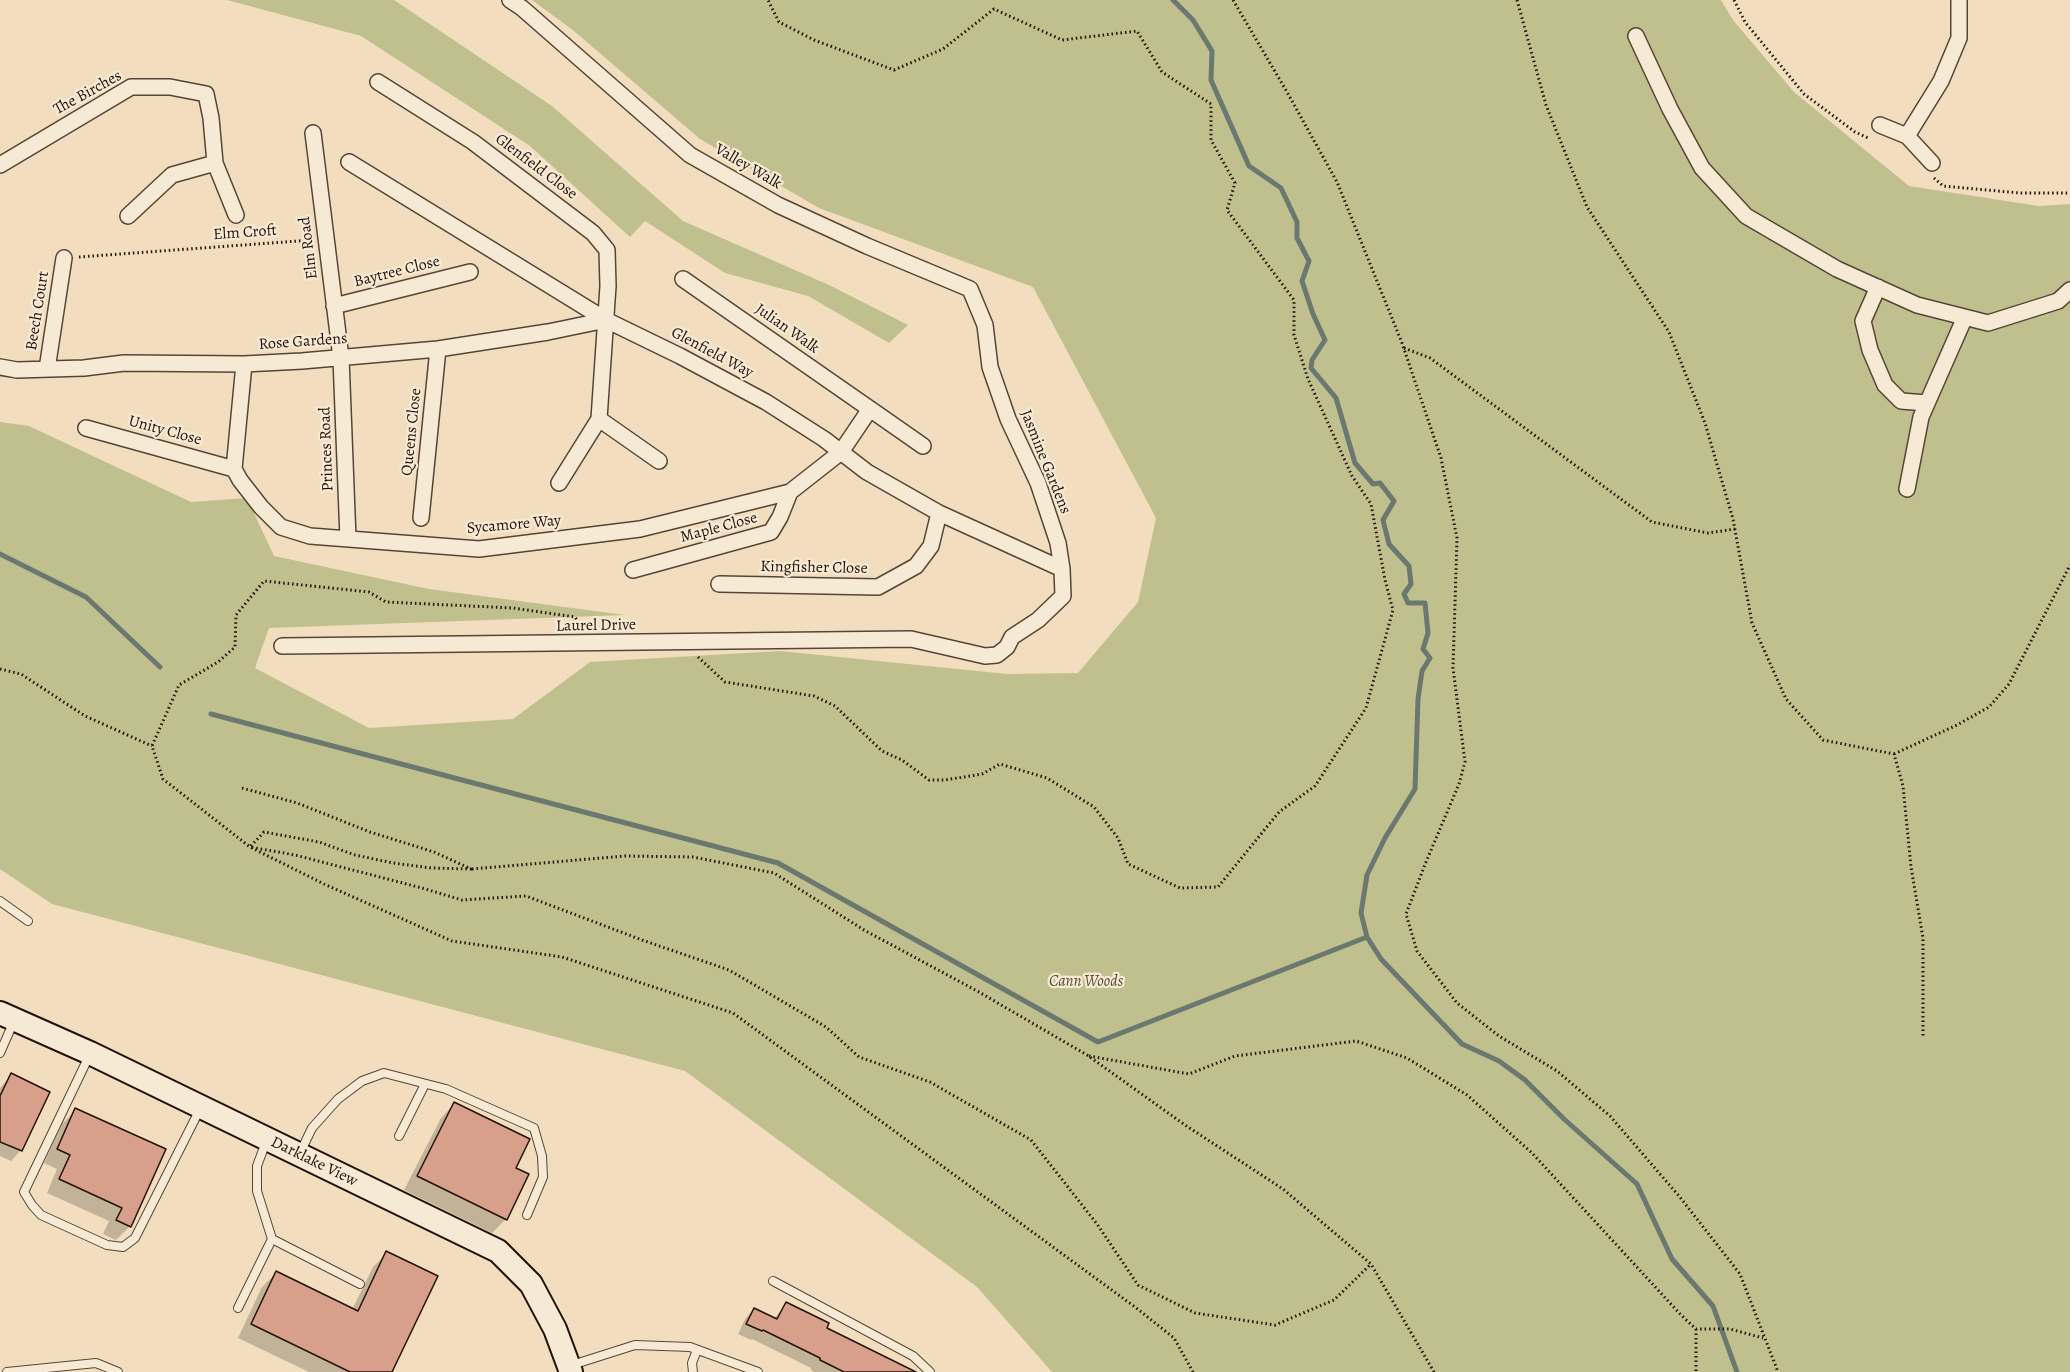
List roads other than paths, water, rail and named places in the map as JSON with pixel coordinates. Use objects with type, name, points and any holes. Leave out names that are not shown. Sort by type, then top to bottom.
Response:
[{"type":"street","name":"Valley Walk","points":[[510,0],[690,155],[778,205],[867,246],[970,289],[985,325]]},
{"type":"street","points":[[1906,136],[1941,81],[1959,38],[1959,0]]},
{"type":"street","points":[[1636,36],[1670,109],[1702,168],[1746,216],[1837,269],[1917,305],[1988,323],[2058,301],[2070,290]]},
{"type":"street","name":"Glenfield Close","points":[[378,82],[473,142],[593,233],[607,250],[608,286],[599,418]]},
{"type":"street","name":"The Birches","points":[[0,165],[131,87],[170,87],[206,94],[211,118],[215,163],[236,215]]},
{"type":"street","points":[[1880,125],[1906,136],[1932,164]]},
{"type":"street","name":"Elm Road","points":[[313,133],[341,358]]},
{"type":"street","name":"Glenfield Way","points":[[349,162],[606,320],[766,402],[824,439],[867,472],[939,513],[1062,569]]},
{"type":"street","points":[[128,216],[172,175],[215,163]]},
{"type":"street","name":"Beech Court","points":[[47,369],[64,258]]},
{"type":"street","name":"Baytree Close","points":[[334,306],[470,272]]},
{"type":"street","name":"Julian Walk","points":[[683,279],[923,446]]},
{"type":"street","points":[[1878,287],[1863,321],[1873,359],[1885,385],[1901,400],[1927,403]]},
{"type":"street","points":[[1907,489],[1921,417],[1965,317]]},
{"type":"street","name":"Rose Gardens","points":[[0,367],[17,370],[124,363],[244,364],[341,358],[438,349],[548,332],[606,320]]},
{"type":"street","name":"Jasmine Gardens","points":[[985,325],[990,367],[1008,419],[1038,483],[1058,543],[1062,569],[1063,596],[1038,620],[1012,637],[998,655]]},
{"type":"street","name":"Queens Close","points":[[421,518],[438,349]]},
{"type":"street","name":"Princes Road","points":[[341,358],[348,538]]},
{"type":"street","points":[[234,469],[244,364]]},
{"type":"street","points":[[841,452],[870,409]]},
{"type":"street","points":[[559,483],[599,418],[659,461]]},
{"type":"street","name":"Unity Close","points":[[86,428],[234,469]]},
{"type":"street","name":"Sycamore Way","points":[[234,469],[261,507],[281,527],[310,536],[479,549],[640,530],[790,492],[841,452]]},
{"type":"street","name":"Maple Close","points":[[633,570],[771,532],[790,492]]},
{"type":"street","name":"Kingfisher Close","points":[[719,584],[878,587],[916,566],[931,546],[939,513]]},
{"type":"street","name":"Laurel Drive","points":[[282,646],[911,639],[985,656],[998,655]]},
{"type":"street","name":"Darklake View","points":[[7,1016],[90,1053],[498,1251],[531,1284],[555,1329],[570,1369]]},
{"type":"lane","points":[[0,901],[28,921]]},
{"type":"lane","points":[[0,1053],[7,1016]]},
{"type":"lane","points":[[90,1053],[24,1192],[41,1215],[107,1245],[123,1247],[135,1238],[201,1107]]},
{"type":"lane","points":[[300,1155],[312,1128],[338,1100],[362,1081],[384,1073],[446,1089],[534,1128],[542,1156],[543,1177],[527,1215]]},
{"type":"lane","points":[[399,1136],[425,1084]]},
{"type":"lane","points":[[238,1308],[272,1239],[257,1191],[257,1166],[267,1139]]},
{"type":"lane","points":[[272,1239],[360,1284]]},
{"type":"lane","points":[[773,1281],[913,1356],[930,1372]]},
{"type":"lane","points":[[570,1369],[635,1344],[690,1347],[758,1372]]},
{"type":"lane","points":[[693,1372],[692,1363],[697,1350]]},
{"type":"lane","points":[[7,1372],[96,1363],[118,1372]]},
{"type":"waterway","points":[[1173,0],[1193,20],[1212,51],[1211,80],[1249,166],[1281,188],[1297,222],[1297,238],[1309,261],[1302,281],[1325,340],[1312,360],[1311,368],[1336,398],[1355,463],[1373,484],[1380,483],[1394,501],[1383,520],[1389,544],[1409,566],[1411,584],[1404,594],[1408,603],[1425,603],[1428,633],[1423,649],[1430,658],[1422,671],[1418,699],[1415,789],[1385,838],[1367,875],[1361,913],[1367,937],[1381,959],[1462,1044],[1499,1061],[1525,1080],[1564,1119],[1637,1184],[1672,1259],[1713,1306],[1737,1372]]},
{"type":"waterway","points":[[0,554],[86,597],[160,667]]},
{"type":"waterway","points":[[211,714],[778,863],[1098,1042],[1367,937]]},
{"type":"park label","name":"Cann Woods","points":[[1086,982]]}]
